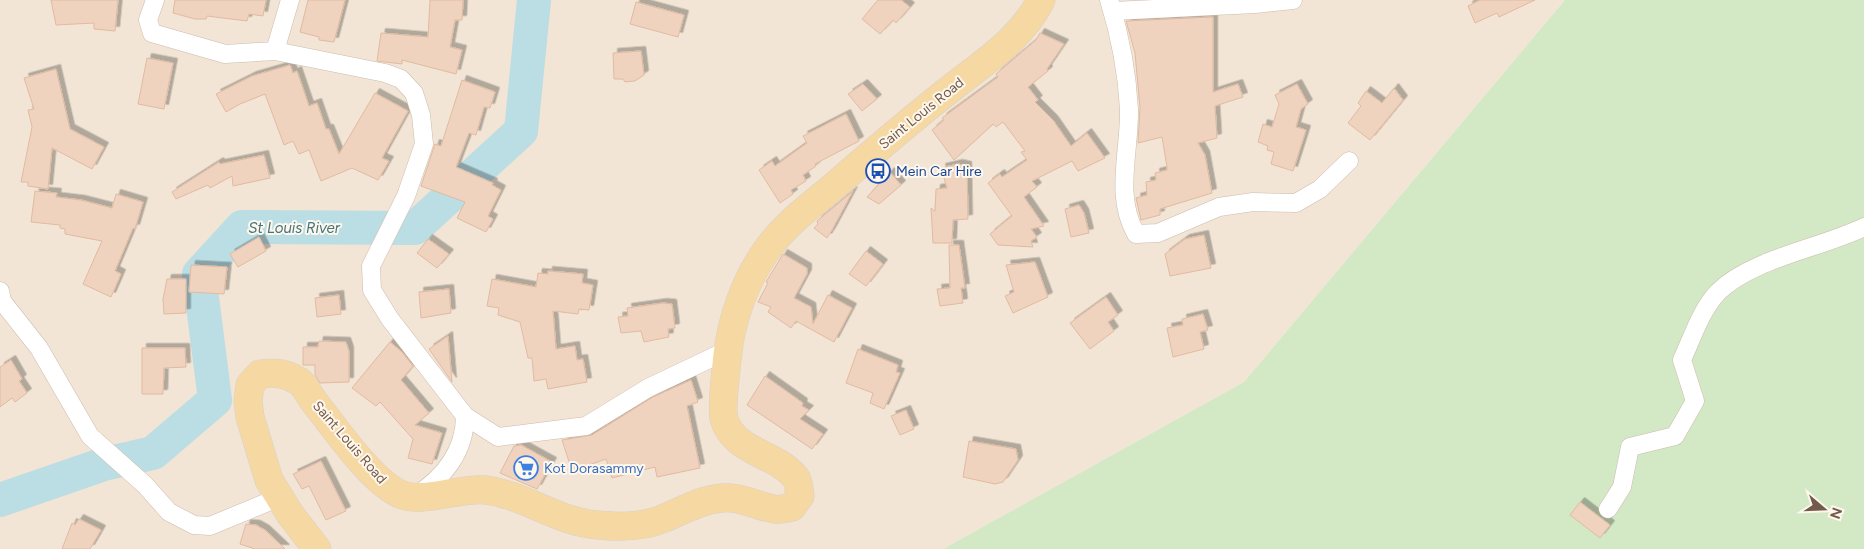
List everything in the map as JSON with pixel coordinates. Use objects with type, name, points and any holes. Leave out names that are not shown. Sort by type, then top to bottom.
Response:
[{"type":"main road","name":"Saint Louis Road","points":[[317,549],[269,480],[250,417],[248,401],[250,385],[260,374],[272,372],[285,374],[302,383],[313,400],[379,479],[401,495],[430,497],[457,492],[486,490],[508,496],[567,520],[598,525],[628,526],[660,520],[706,500],[725,498],[753,501],[775,509],[792,507],[800,496],[797,479],[782,464],[753,450],[736,438],[724,419],[728,350],[738,306],[750,279],[769,247],[798,217],[906,124],[1006,45],[1032,18],[1041,0]]},
{"type":"street","points":[[155,0],[148,20],[152,33],[226,54],[275,51],[385,73],[401,79],[414,93],[421,115],[424,144],[406,196],[371,266],[372,290],[390,319],[465,416],[498,437],[586,426],[648,388],[728,350]]},
{"type":"street","points":[[275,51],[290,0]]},
{"type":"street","points":[[1293,0],[1255,4],[1111,6],[1126,76],[1129,111],[1124,204],[1136,234],[1158,232],[1219,207],[1253,202],[1296,202],[1320,189],[1349,161]]},
{"type":"street","points":[[1608,509],[1622,487],[1630,447],[1675,436],[1695,401],[1682,360],[1702,316],[1717,293],[1744,274],[1864,227]]},
{"type":"street","points":[[0,291],[2,301],[39,348],[90,436],[145,486],[169,512],[194,525],[210,526],[280,497]]},
{"type":"street","points":[[415,496],[431,486],[450,464],[462,439],[465,416]]},
{"type":"shaded area","points":[[0,0],[1565,0],[1244,382],[943,549],[0,549]]},
{"type":"green space","points":[[1565,0],[1864,0],[1864,549],[943,549],[1244,382]]},
{"type":"building","points":[[51,0],[118,0],[115,31],[94,29],[94,23],[56,25]]},
{"type":"building","points":[[175,0],[266,0],[263,16],[249,14],[247,21],[207,16],[206,19],[195,19],[173,13]]},
{"type":"building","points":[[308,0],[345,0],[334,42],[319,40],[319,37],[300,32]]},
{"type":"building","points":[[430,0],[463,0],[462,20],[455,20],[450,47],[462,50],[456,74],[402,60],[402,64],[377,61],[381,33],[428,37]]},
{"type":"building","points":[[878,0],[901,0],[910,7],[896,23],[893,20],[880,34],[862,19]]},
{"type":"building","points":[[1480,0],[1535,0],[1499,17],[1497,13],[1475,23],[1468,6]]},
{"type":"building","points":[[636,2],[684,15],[678,37],[630,24]]},
{"type":"building","points":[[1213,17],[1213,92],[1238,84],[1243,97],[1215,106],[1217,138],[1198,143],[1205,155],[1212,193],[1160,209],[1160,215],[1141,220],[1136,198],[1147,195],[1146,182],[1156,180],[1155,173],[1167,170],[1167,167],[1162,137],[1138,143],[1140,108],[1135,53],[1126,21]]},
{"type":"building","points":[[1040,33],[1064,44],[1047,69],[1048,71],[1028,87],[1038,100],[1035,102],[1053,120],[1071,146],[1087,133],[1105,158],[1078,171],[1072,161],[1032,181],[1037,187],[1024,197],[1044,226],[1031,229],[1037,237],[1031,241],[1033,247],[998,245],[990,234],[1012,216],[988,183],[1000,174],[1002,177],[1027,160],[1021,152],[1025,151],[1003,122],[996,127],[993,124],[954,160],[932,130],[944,120],[942,118],[998,77],[996,74],[1036,40]]},
{"type":"building","points":[[641,51],[644,75],[635,81],[625,82],[623,79],[614,79],[613,53]]},
{"type":"building","points":[[147,58],[173,63],[164,109],[138,104]]},
{"type":"building","points":[[290,65],[293,73],[297,71],[309,106],[317,103],[326,129],[329,129],[339,154],[375,93],[408,111],[382,158],[389,161],[378,180],[352,168],[321,181],[309,150],[299,154],[293,141],[284,145],[265,94],[226,112],[216,94],[252,76]]},
{"type":"building","points":[[56,69],[70,129],[104,147],[92,169],[52,148],[48,189],[28,186],[28,182],[21,182],[32,127],[28,110],[34,109],[24,78]]},
{"type":"building","points":[[462,80],[495,92],[490,108],[484,107],[476,135],[469,133],[456,167],[493,183],[492,185],[501,190],[488,216],[493,219],[486,232],[457,218],[465,202],[421,186],[435,144],[441,146]]},
{"type":"building","points":[[863,84],[877,99],[862,111],[848,94]]},
{"type":"building","points":[[1297,84],[1308,104],[1301,109],[1296,127],[1306,130],[1293,171],[1271,164],[1274,152],[1267,150],[1268,146],[1258,142],[1263,124],[1272,127],[1279,104],[1275,95]]},
{"type":"building","points":[[1394,88],[1403,100],[1370,140],[1348,123],[1361,106],[1358,103],[1366,91],[1382,103]]},
{"type":"building","points":[[846,114],[859,141],[815,164],[816,166],[803,175],[806,181],[791,190],[793,194],[780,203],[759,170],[772,161],[775,166],[807,143],[803,136]]},
{"type":"building","points":[[264,155],[270,178],[233,186],[232,176],[210,188],[208,185],[176,199],[172,192],[219,162],[220,164]]},
{"type":"building","points":[[958,164],[967,166],[968,219],[953,220],[952,243],[933,243],[931,208],[935,211],[936,189],[947,188],[941,168]]},
{"type":"building","points":[[890,172],[901,185],[879,204],[867,197]]},
{"type":"building","points":[[35,191],[57,193],[56,197],[81,200],[112,208],[116,194],[143,202],[135,229],[133,228],[115,271],[121,274],[111,297],[83,284],[102,241],[65,234],[65,229],[60,228],[60,225],[31,222]]},
{"type":"building","points":[[853,191],[827,238],[814,228],[818,224],[817,221]]},
{"type":"building","points":[[1079,205],[1084,213],[1089,233],[1071,237],[1065,209]]},
{"type":"building","points":[[1204,235],[1211,268],[1170,276],[1165,254],[1185,239]]},
{"type":"building","points":[[259,237],[266,251],[238,267],[230,254]]},
{"type":"building","points":[[428,239],[449,254],[437,268],[417,253]]},
{"type":"building","points":[[949,245],[959,245],[965,288],[961,288],[963,303],[940,306],[937,289],[950,288]]},
{"type":"building","points":[[866,251],[883,264],[866,286],[849,274]]},
{"type":"building","points":[[783,254],[807,268],[807,274],[794,298],[811,307],[813,324],[828,295],[852,308],[834,342],[796,321],[791,328],[768,312],[771,307],[758,302],[768,283],[766,282]]},
{"type":"building","points":[[1035,262],[1048,297],[1013,313],[1005,296],[1014,292],[1006,265]]},
{"type":"building","points":[[191,265],[227,267],[224,294],[189,292]]},
{"type":"building","points":[[548,271],[583,274],[582,283],[593,285],[589,310],[579,309],[578,314],[553,311],[556,349],[575,346],[577,360],[583,359],[587,382],[548,389],[546,379],[534,381],[532,358],[528,358],[520,322],[498,315],[499,308],[487,306],[492,279],[536,287],[538,273],[548,274]]},
{"type":"building","points":[[167,279],[186,279],[186,313],[164,314],[163,299]]},
{"type":"building","points":[[449,289],[451,313],[421,318],[419,292]]},
{"type":"building","points":[[339,295],[341,314],[317,317],[315,298]]},
{"type":"building","points":[[1106,297],[1118,315],[1108,322],[1114,331],[1090,349],[1070,323]]},
{"type":"building","points":[[663,303],[672,304],[675,328],[668,329],[669,337],[644,342],[641,331],[621,333],[618,317],[628,316],[627,308]]},
{"type":"building","points":[[1203,314],[1208,330],[1200,332],[1204,349],[1173,357],[1167,328],[1183,325],[1182,319]]},
{"type":"building","points":[[448,336],[452,382],[429,349]]},
{"type":"building","points":[[319,341],[346,342],[349,351],[349,382],[320,383],[315,375],[315,365],[303,365],[303,347],[318,347]]},
{"type":"building","points":[[390,342],[402,352],[413,366],[401,380],[429,413],[415,425],[442,433],[432,464],[408,458],[413,439],[380,402],[376,406],[352,388]]},
{"type":"building","points":[[142,348],[185,348],[186,367],[164,368],[163,394],[142,394]]},
{"type":"building","points":[[858,349],[898,365],[896,372],[900,373],[884,409],[870,403],[873,393],[846,383]]},
{"type":"building","points":[[11,360],[22,379],[19,381],[27,393],[15,402],[12,398],[0,407],[0,367]]},
{"type":"building","points":[[765,376],[803,403],[802,406],[809,410],[800,419],[823,434],[812,449],[747,405]]},
{"type":"building","points":[[691,380],[698,402],[687,406],[700,468],[657,477],[655,467],[612,478],[606,459],[572,471],[562,440],[592,435],[653,397]]},
{"type":"building","points":[[906,410],[914,429],[900,435],[891,416]]},
{"type":"building","points":[[969,441],[1016,449],[1018,460],[1003,482],[995,484],[963,477]]},
{"type":"building","name":"Kot Dorasammy","points":[[521,445],[552,462],[537,489],[500,473],[514,446]]},
{"type":"building","points":[[321,461],[346,511],[326,520],[309,486],[302,489],[293,474]]},
{"type":"building","points":[[1580,502],[1610,525],[1600,538],[1570,515]]},
{"type":"building","points":[[79,519],[101,530],[90,549],[62,549],[72,523],[75,525]]},
{"type":"building","points":[[246,524],[256,525],[265,530],[285,549],[255,549],[240,544]]},
{"type":"waterway","name":"St Louis River","points":[[0,500],[104,464],[153,453],[215,400],[199,274],[242,227],[415,228],[521,131],[534,0]]},
{"type":"place","name":"Mein Car Hire","points":[[878,171]]},
{"type":"place","name":"Kot Dorasammy","points":[[526,468]]}]
